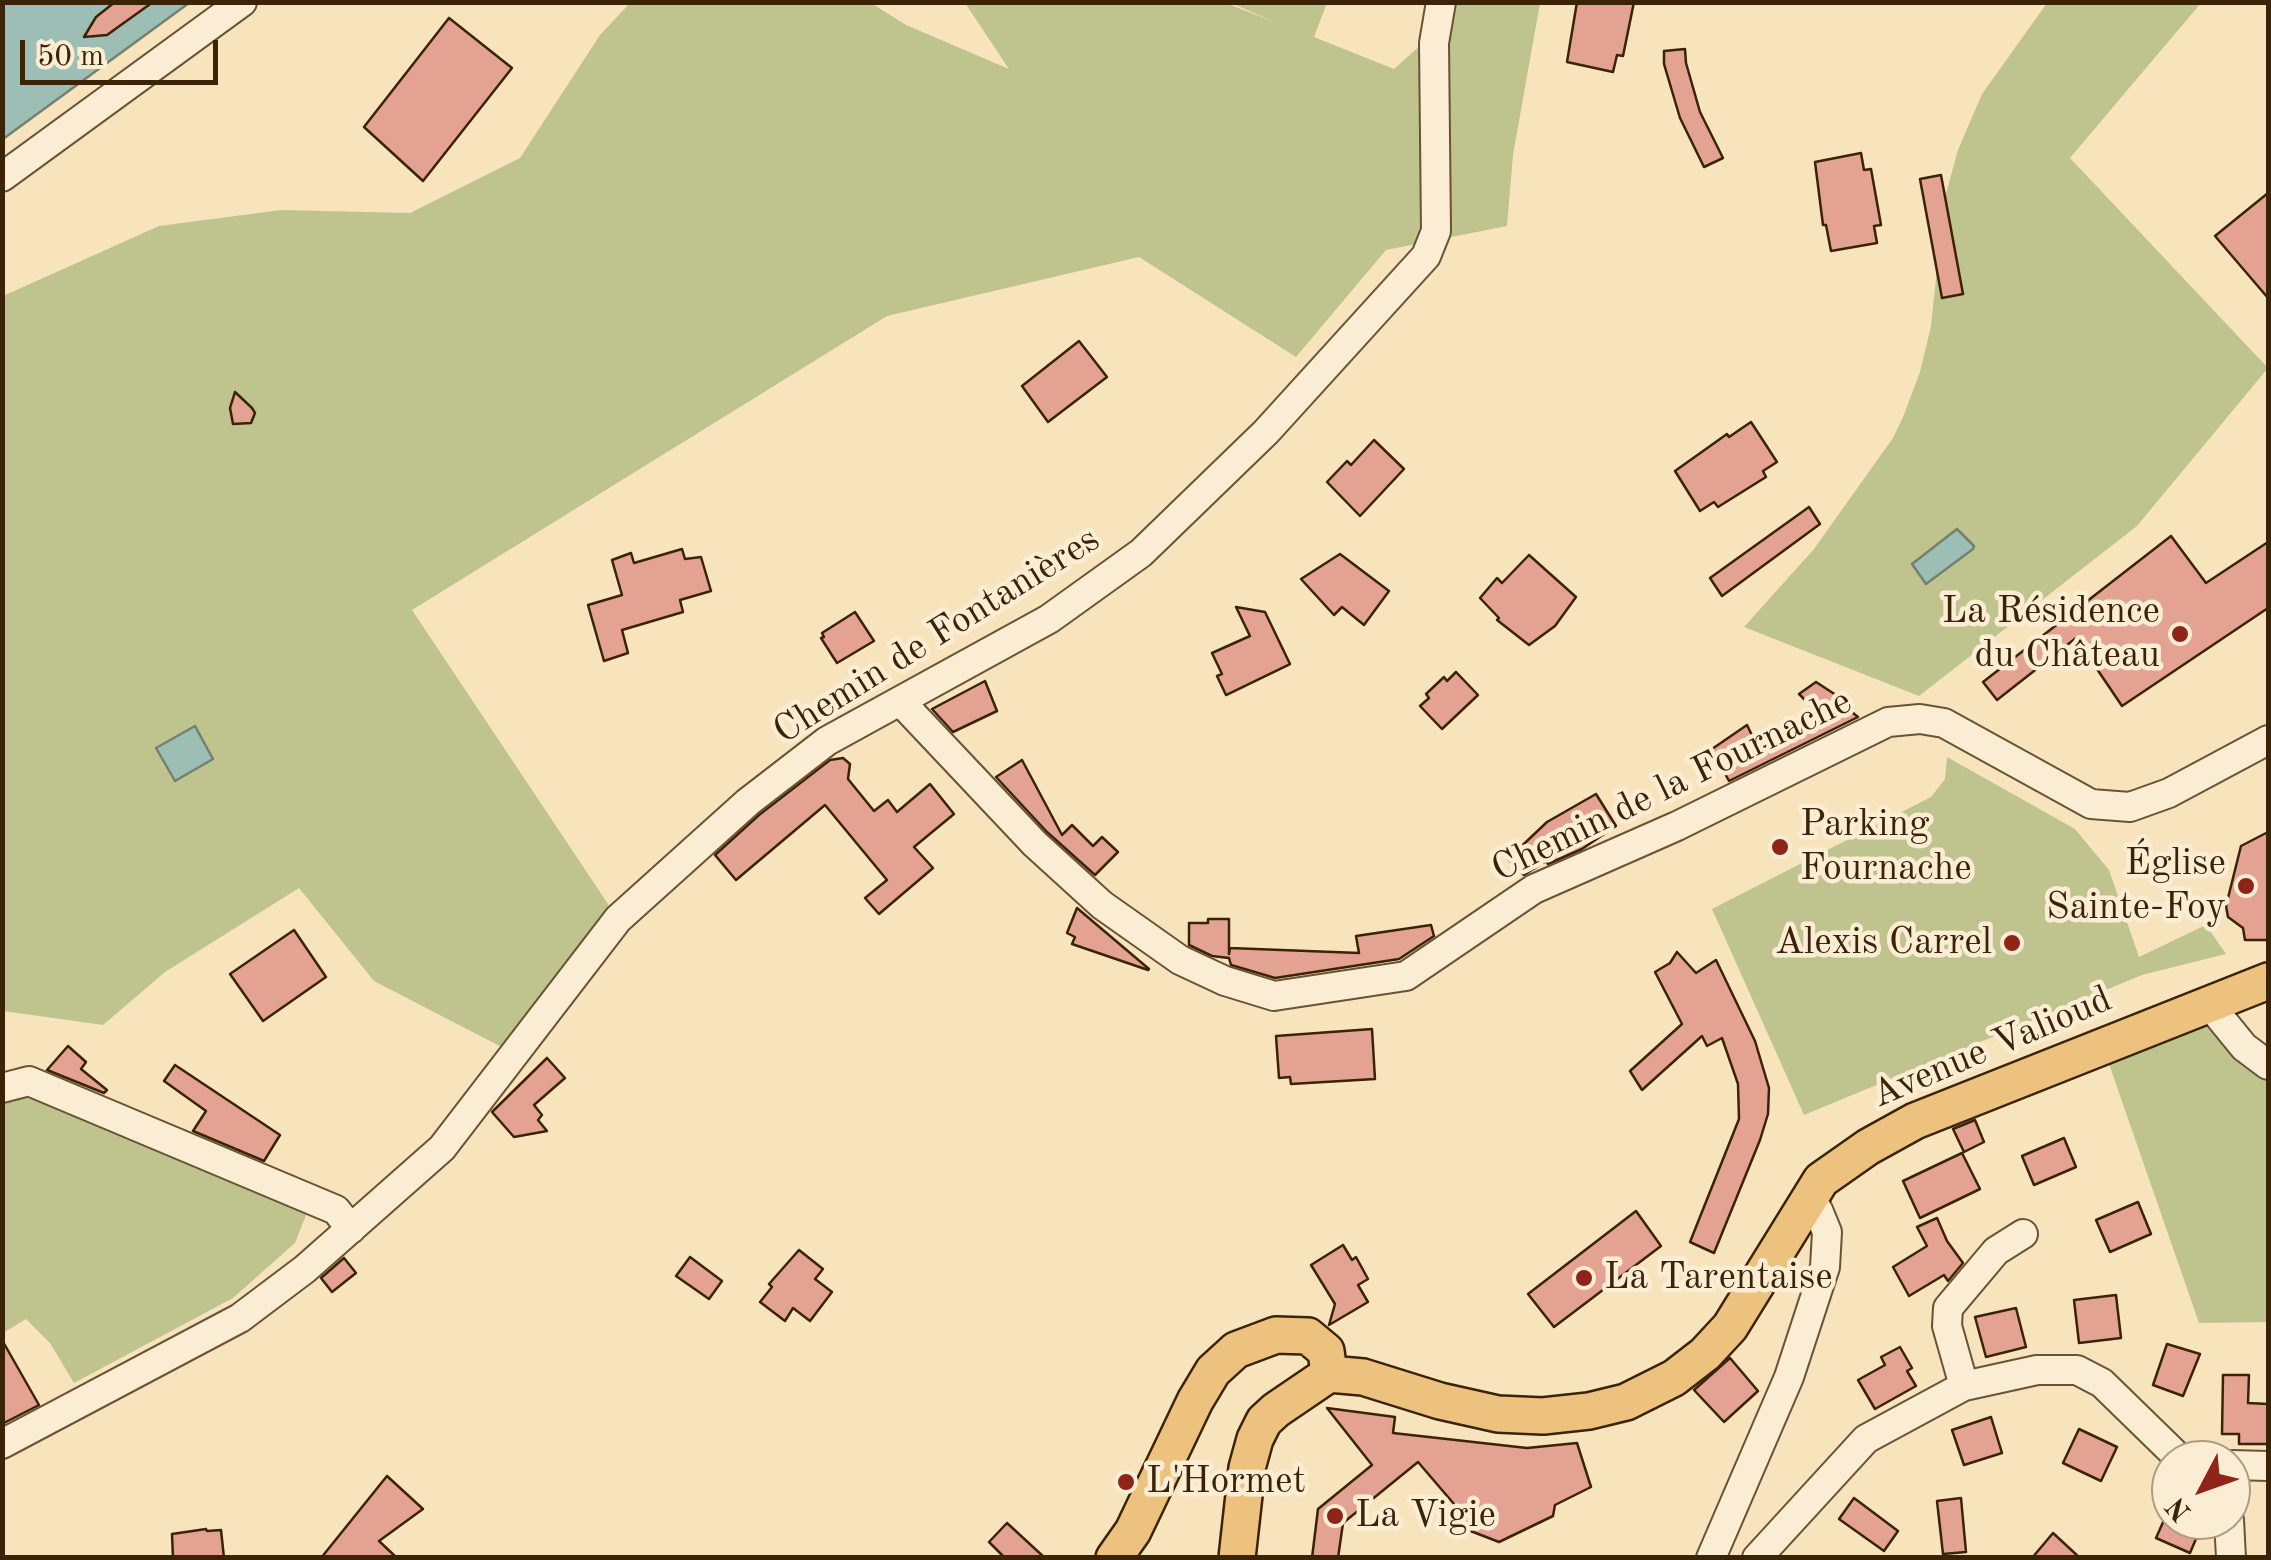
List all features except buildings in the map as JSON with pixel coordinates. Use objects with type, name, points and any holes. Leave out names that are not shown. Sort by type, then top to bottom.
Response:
[{"type":"main road","name":"Avenue Valioud","points":[[1329,1374],[1363,1377],[1440,1402],[1498,1414],[1574,1413],[1626,1402],[1674,1378],[1706,1354],[1730,1327],[1821,1180],[1868,1146],[1914,1121],[2268,981]]},
{"type":"main road","points":[[1114,1558],[1133,1531],[1195,1400],[1213,1371],[1236,1350],[1276,1334],[1308,1336],[1326,1351],[1329,1374],[1276,1410],[1264,1421],[1254,1440],[1237,1558]]},
{"type":"street","points":[[2,177],[242,2]]},
{"type":"street","name":"Chemin de Fontanières","points":[[2,1444],[240,1318],[351,1229],[442,1148],[618,919],[748,802],[827,741],[1049,620],[1141,553],[1266,432],[1426,256],[1436,231],[1434,43],[1441,2]]},
{"type":"street","name":"Chemin de la Fournache","points":[[900,702],[1035,844],[1102,905],[1180,960],[1226,981],[1274,996],[1406,976],[1534,890],[1677,826],[1880,724],[1906,718],[1944,723],[2091,804],[2130,807],[2169,793],[2268,740]]},
{"type":"street","points":[[2210,1004],[2244,1047],[2268,1065]]},
{"type":"street","points":[[2,1088],[29,1081],[336,1210],[351,1229]]},
{"type":"street","points":[[1710,1558],[1789,1378],[1825,1267],[1827,1232],[1818,1210],[1806,1201]]},
{"type":"street","points":[[1964,1386],[1946,1326],[1948,1308],[1996,1251],[2023,1234]]},
{"type":"street","points":[[1757,1558],[1866,1440],[1964,1386],[2037,1370],[2077,1370],[2102,1383],[2160,1440]]},
{"type":"green space","points":[[630,3],[871,3],[906,25],[1009,69],[965,3],[1226,3],[1274,22],[1231,3],[1327,3],[1314,37],[1394,69],[1442,26],[1450,3],[1540,3],[1513,155],[1507,226],[1386,250],[1296,357],[1139,257],[887,316],[412,610],[618,919],[517,1055],[374,981],[299,888],[165,972],[103,1025],[3,1011],[3,296],[159,226],[281,210],[410,213],[520,158],[600,35]]},
{"type":"green space","points":[[2047,3],[2201,3],[2070,158],[2268,368],[2137,526],[1919,696],[1744,627],[1814,549],[1893,438],[1920,372],[1931,326],[1936,230],[1958,150],[1982,94]]},
{"type":"green space","points":[[1947,757],[2075,829],[2109,870],[2139,957],[2206,925],[2226,954],[2142,975],[1804,1115],[1712,909],[1931,797],[1945,779]]},
{"type":"green space","points":[[2214,1023],[2268,1071],[2268,1322],[2199,1323],[2109,1064]]},
{"type":"green space","points":[[28,1090],[308,1210],[295,1243],[233,1298],[74,1383],[50,1343],[26,1319],[3,1333],[3,1097]]},
{"type":"water","points":[[3,3],[189,3],[3,139]]},
{"type":"water","points":[[1957,529],[1973,549],[1926,584],[1912,564]]},
{"type":"water","points":[[195,726],[213,759],[175,781],[156,748]]},
{"type":"place","name":"La Résidence du Château","points":[[2180,634]]},
{"type":"place","name":"Parking Fournache","points":[[1780,847]]},
{"type":"place","name":"Église Sainte-Foy","points":[[2246,886]]},
{"type":"place","name":"Alexis Carrel","points":[[2012,943]]},
{"type":"place","name":"La Tarentaise","points":[[1584,1278]]},
{"type":"place","name":"L'Hormet","points":[[1126,1482]]},
{"type":"place","name":"La Vigie","points":[[1335,1516]]}]
